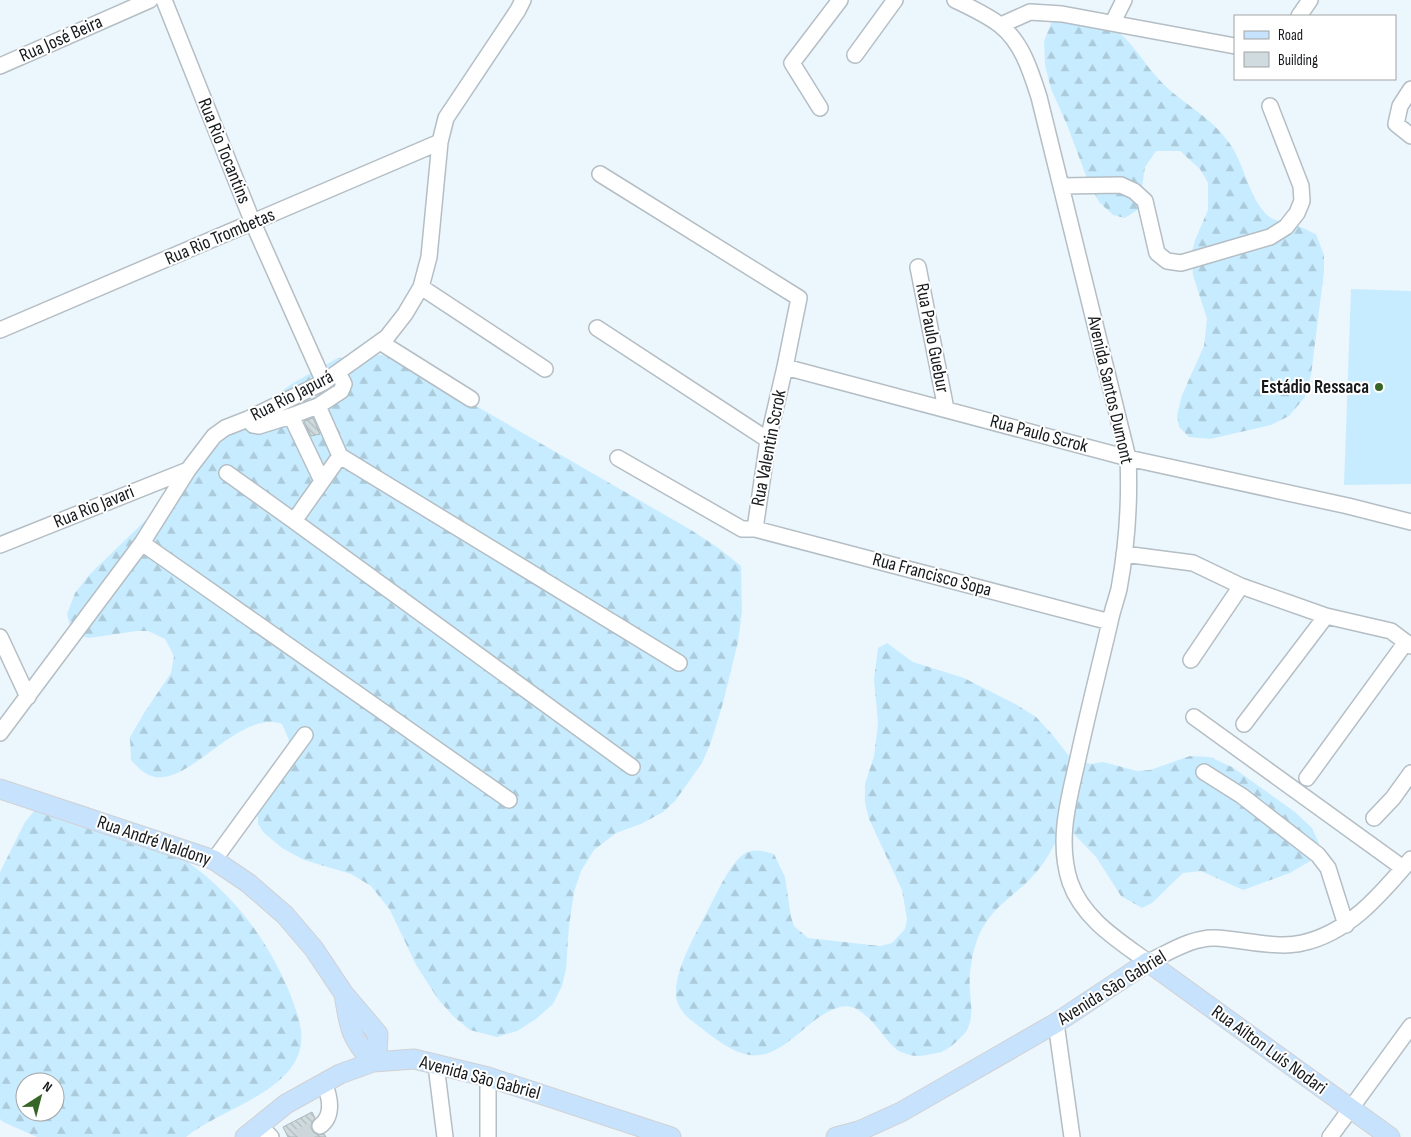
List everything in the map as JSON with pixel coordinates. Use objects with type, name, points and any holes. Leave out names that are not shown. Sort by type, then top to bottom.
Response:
[{"type":"main road","name":"Rua André Naldony","points":[[0,789],[214,860],[248,883],[285,915],[314,949],[344,994],[378,1034],[414,1059]]},
{"type":"main road","name":"Avenida São Gabriel","points":[[836,1137],[859,1131],[901,1112],[1056,1023],[1148,962]]},
{"type":"main road","name":"Rua Aílton Luís Nodari","points":[[1148,962],[1390,1137]]},
{"type":"main road","name":"Rua André Naldony","points":[[344,994],[353,1036],[361,1049],[373,1062]]},
{"type":"main road","points":[[373,1062],[377,1053],[378,1034]]},
{"type":"main road","points":[[340,1074],[350,1052],[353,1036]]},
{"type":"main road","name":"Avenida São Gabriel","points":[[244,1137],[265,1131],[286,1104],[340,1074],[373,1062],[414,1059],[488,1077],[671,1137]]},
{"type":"street","name":"Rua José Beira","points":[[0,66],[150,0]]},
{"type":"street","name":"Rua Rio Tocantins","points":[[164,0],[253,223],[324,382]]},
{"type":"street","name":"Rua Rio Japurá","points":[[0,734],[142,543],[188,470],[214,436],[225,428],[324,382],[387,337],[405,314],[420,287],[429,257],[440,142],[446,118],[518,10],[522,0]]},
{"type":"street","points":[[820,108],[792,62],[840,0]]},
{"type":"street","points":[[855,55],[896,0]]},
{"type":"street","name":"Avenida Santos Dumont","points":[[955,0],[1001,25],[1015,42],[1028,63],[1039,97],[1128,458],[1130,493],[1128,529],[1118,591],[1064,821],[1064,858],[1071,883],[1082,906],[1102,928],[1148,962]]},
{"type":"street","points":[[1113,22],[1124,0]]},
{"type":"street","points":[[1300,15],[1310,0]]},
{"type":"street","points":[[1001,25],[1030,12],[1062,14],[1234,46]]},
{"type":"street","points":[[1411,89],[1400,106],[1396,124],[1411,136]]},
{"type":"street","points":[[1061,186],[1121,185],[1134,191],[1146,201],[1157,253],[1167,261],[1181,263],[1270,237],[1286,227],[1302,201],[1300,186],[1270,106]]},
{"type":"street","name":"Rua Rio Trombetas","points":[[0,330],[440,142]]},
{"type":"street","name":"Rua Valentin Scrok","points":[[600,174],[799,298],[768,440],[754,529]]},
{"type":"street","name":"Rua Paulo Guebur","points":[[918,267],[946,409]]},
{"type":"street","points":[[420,287],[545,369]]},
{"type":"street","points":[[598,328],[768,440]]},
{"type":"street","points":[[380,342],[471,399]]},
{"type":"street","name":"Rua Paulo Scrok","points":[[785,367],[1128,458],[1348,506],[1411,522]]},
{"type":"street","points":[[248,418],[253,425],[259,426],[318,406],[341,391],[344,384],[338,372]]},
{"type":"street","points":[[318,406],[340,456],[679,663]]},
{"type":"street","points":[[291,416],[322,481]]},
{"type":"street","points":[[294,521],[340,456]]},
{"type":"street","name":"Rua Francisco Sopa","points":[[618,458],[742,530],[754,529],[1110,622]]},
{"type":"street","name":"Rua Rio Javari","points":[[0,545],[188,470]]},
{"type":"street","points":[[227,473],[632,767]]},
{"type":"street","points":[[142,543],[509,800]]},
{"type":"street","points":[[1124,554],[1193,563],[1241,586],[1326,616],[1391,631],[1408,644],[1307,778]]},
{"type":"street","points":[[1191,660],[1241,586]]},
{"type":"street","points":[[1244,724],[1326,616]]},
{"type":"street","points":[[0,637],[28,697]]},
{"type":"street","points":[[1194,717],[1407,863]]},
{"type":"street","points":[[214,860],[306,735]]},
{"type":"street","points":[[1204,772],[1242,796],[1318,855],[1328,868],[1346,925]]},
{"type":"street","points":[[1374,818],[1393,798],[1411,773]]},
{"type":"street","name":"Avenida São Gabriel","points":[[1148,962],[1177,948],[1196,941],[1213,938],[1274,944],[1300,944],[1326,936],[1346,925],[1374,901],[1407,863]]},
{"type":"street","points":[[1056,1023],[1072,1137]]},
{"type":"street","points":[[1330,1137],[1411,1026]]},
{"type":"street","points":[[436,1065],[445,1137]]},
{"type":"street","points":[[488,1077],[488,1137]]},
{"type":"street","points":[[320,1126],[326,1122],[328,1116],[329,1095],[324,1083]]},
{"type":"green space","points":[[1064,14],[1104,26],[1120,34],[1164,85],[1204,117],[1224,136],[1236,155],[1251,191],[1267,215],[1278,221],[1298,226],[1316,234],[1324,255],[1324,272],[1311,375],[1305,397],[1289,416],[1271,425],[1210,439],[1189,437],[1179,427],[1177,415],[1182,395],[1204,346],[1207,319],[1193,275],[1191,255],[1195,240],[1208,210],[1208,183],[1200,169],[1180,151],[1156,151],[1145,167],[1139,209],[1125,218],[1113,215],[1099,202],[1088,181],[1051,89],[1045,65],[1044,41],[1052,21]]},
{"type":"green space","name":"Estádio Ressaca","points":[[1351,289],[1411,291],[1411,484],[1344,485]]},
{"type":"green space","points":[[359,353],[383,355],[405,365],[691,530],[741,566],[742,611],[738,642],[723,703],[711,742],[702,763],[675,801],[663,812],[641,824],[616,833],[594,850],[581,871],[574,892],[566,969],[562,986],[553,1004],[536,1019],[517,1031],[497,1037],[470,1030],[453,1016],[438,999],[416,965],[390,910],[371,886],[351,874],[304,860],[282,848],[264,833],[258,824],[257,806],[284,755],[289,740],[282,724],[264,723],[246,728],[176,774],[160,777],[145,773],[131,760],[130,737],[171,673],[174,656],[165,639],[148,631],[89,638],[72,634],[67,614],[75,593],[90,574],[150,516],[225,438],[267,402],[293,383],[336,359]]},
{"type":"green space","points":[[887,643],[913,662],[964,678],[1017,705],[1036,717],[1069,756],[1090,764],[1103,762],[1137,771],[1150,770],[1190,756],[1210,757],[1232,767],[1295,812],[1312,828],[1319,843],[1312,860],[1290,873],[1243,890],[1201,871],[1183,873],[1152,903],[1142,908],[1121,896],[1096,857],[1073,833],[1059,836],[1040,868],[997,909],[980,933],[973,953],[970,973],[971,1018],[969,1026],[957,1041],[948,1048],[922,1056],[900,1052],[864,1014],[849,1006],[840,1007],[816,1019],[774,1051],[762,1055],[749,1055],[731,1049],[686,1016],[678,1004],[676,994],[680,969],[691,943],[724,880],[734,864],[744,854],[763,851],[774,854],[785,877],[794,926],[808,938],[880,946],[892,943],[905,929],[907,919],[902,890],[869,819],[865,803],[865,784],[874,756],[878,723],[874,679],[878,648]]},
{"type":"green space","points":[[56,799],[86,806],[185,860],[233,902],[259,935],[280,971],[299,1021],[301,1045],[299,1053],[291,1068],[280,1080],[249,1101],[215,1118],[186,1137],[37,1137],[0,1119],[0,872],[25,822],[39,805]]},
{"type":"building","points":[[313,418],[320,434],[311,436],[304,421]]},
{"type":"building","points":[[312,1112],[315,1118],[311,1124],[313,1132],[318,1135],[324,1134],[326,1137],[288,1137],[283,1127]]},
{"type":"tunnel","points":[[298,1137],[320,1126]]},
{"type":"place","name":"Estádio Ressaca","points":[[1379,387]]}]
